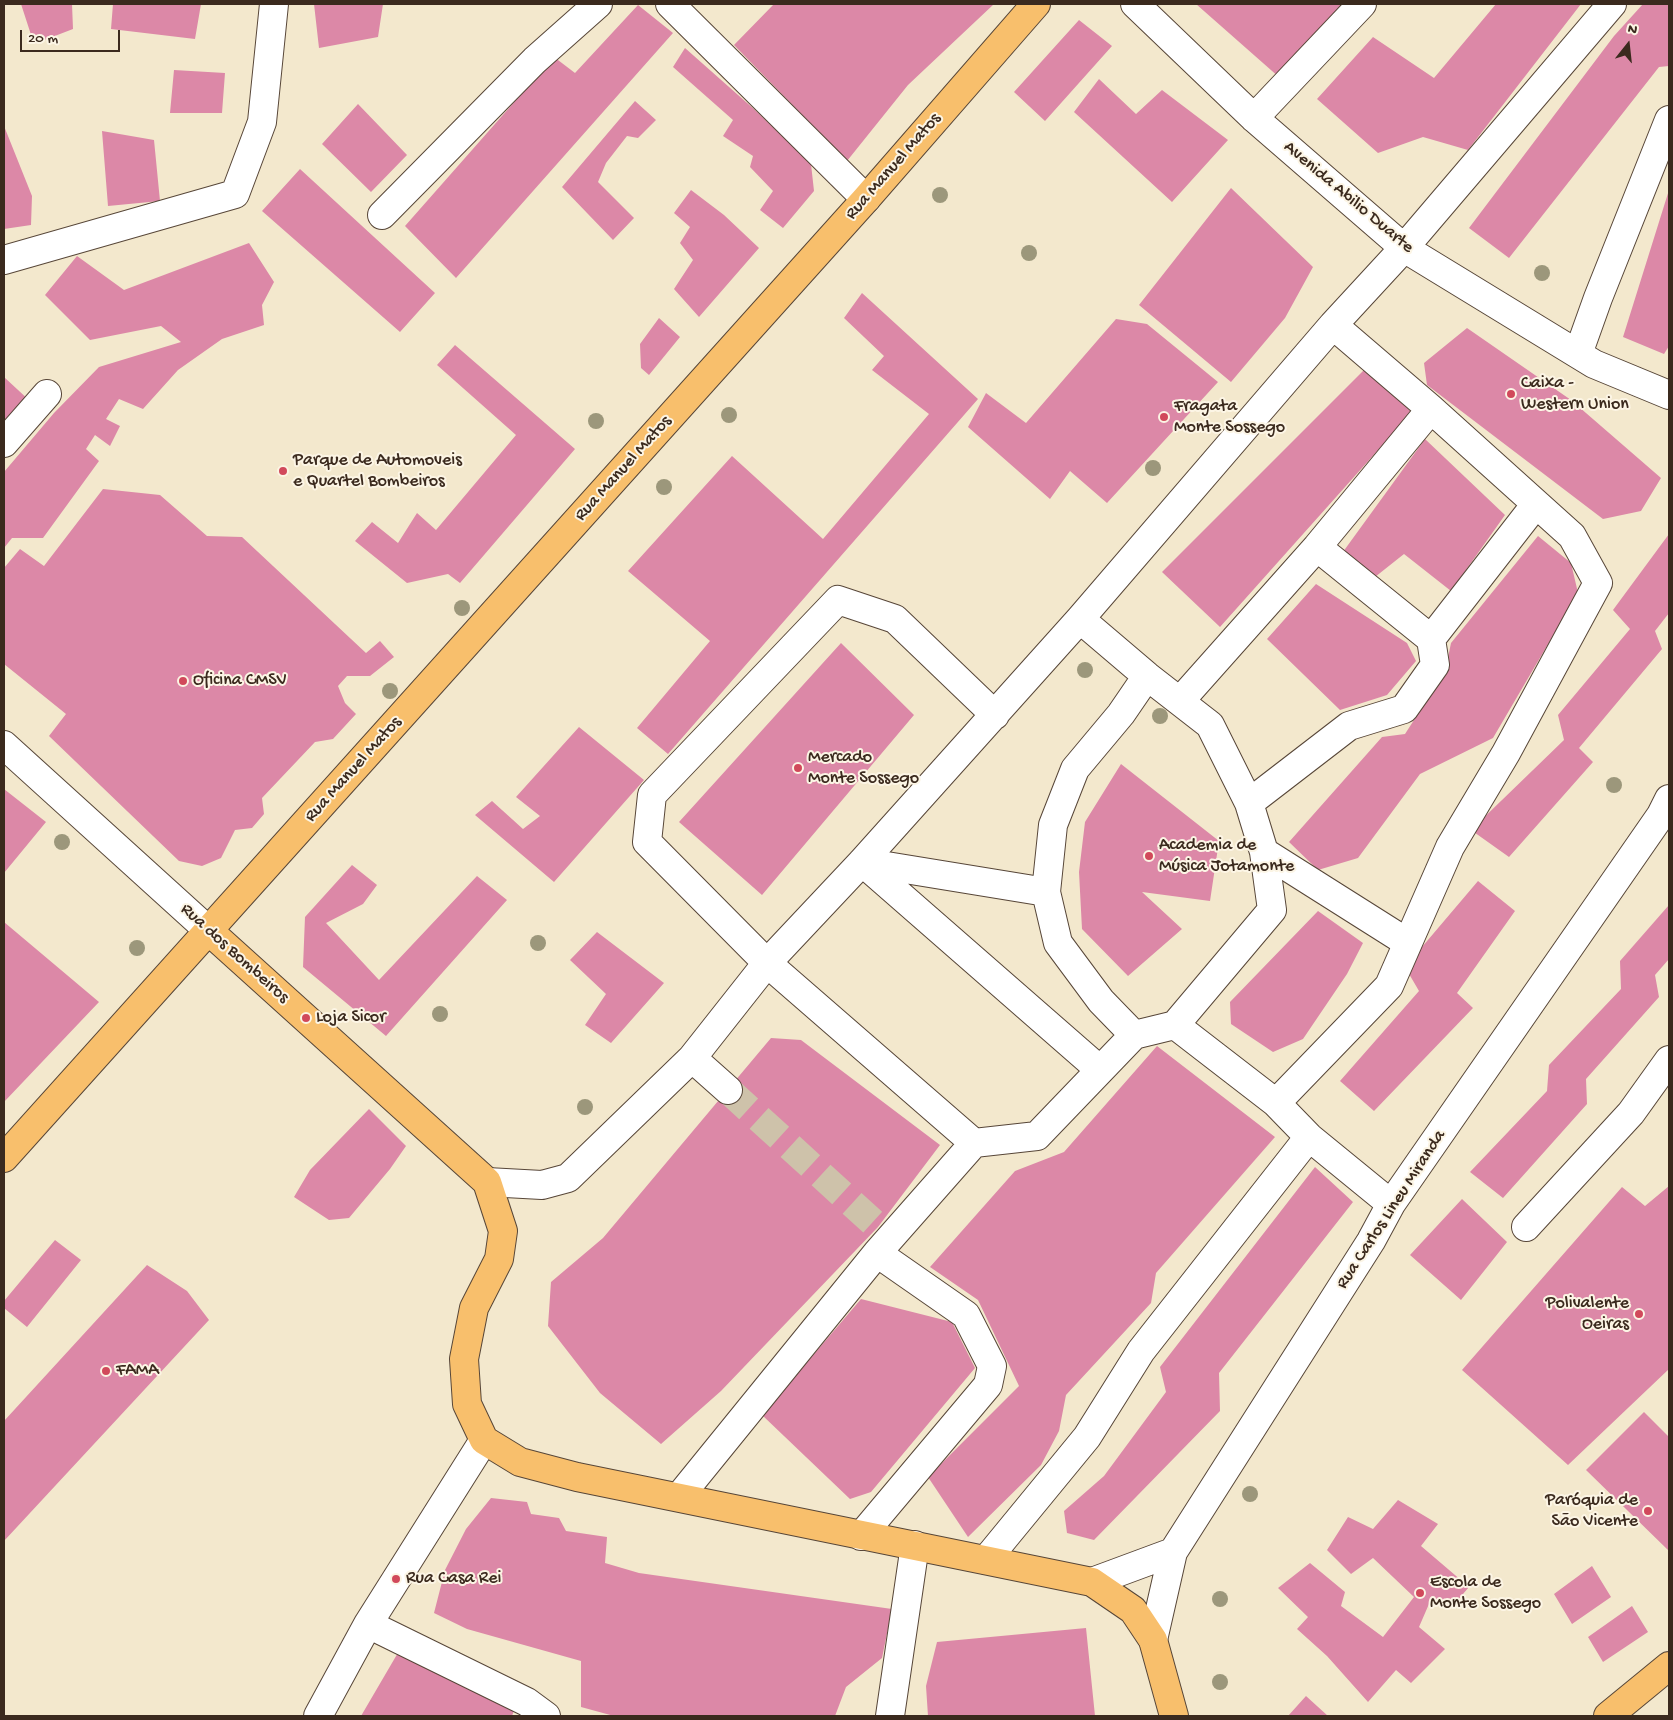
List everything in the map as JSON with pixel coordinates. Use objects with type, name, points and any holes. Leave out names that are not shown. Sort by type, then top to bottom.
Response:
[{"type":"main road","name":"Rua Manuel Matos","points":[[4,1158],[866,200],[1036,4]]},
{"type":"main road","name":"Rua dos Bombeiros","points":[[209,931],[488,1182]]},
{"type":"main road","points":[[488,1182],[503,1231],[499,1259],[474,1308],[464,1360],[468,1404],[484,1440],[520,1462],[577,1477],[1092,1582],[1133,1610],[1153,1640],[1174,1716]]},
{"type":"main road","points":[[1608,1716],[1669,1666]]},
{"type":"street","points":[[4,260],[235,194],[262,122],[274,4]]},
{"type":"street","points":[[382,215],[535,60],[598,4]]},
{"type":"street","points":[[670,4],[866,200]]},
{"type":"street","name":"Avenida Abilio Duarte","points":[[1135,4],[1254,118],[1404,248],[1594,364],[1669,395]]},
{"type":"street","points":[[1254,118],[1362,4]]},
{"type":"street","points":[[488,1182],[542,1185],[568,1178],[692,1058],[767,963],[862,862],[1080,619],[1334,325],[1404,248],[1612,4]]},
{"type":"street","points":[[1578,354],[1598,298],[1669,120]]},
{"type":"street","points":[[1276,1104],[1389,986],[1450,847],[1506,753],[1598,583],[1572,536],[1334,325]]},
{"type":"street","points":[[4,443],[47,394]]},
{"type":"street","points":[[1180,701],[1317,547],[1431,409]]},
{"type":"street","points":[[1431,639],[1536,504]]},
{"type":"street","points":[[1249,804],[1349,726],[1404,709],[1435,665],[1431,639],[1317,547]]},
{"type":"street","points":[[974,1143],[767,963],[647,842],[652,795],[838,600],[896,619],[995,715]]},
{"type":"street","points":[[678,1497],[882,1239],[974,1143],[1037,1136],[1134,1035],[1175,1025],[1272,910],[1264,852],[1249,804],[1210,725],[1147,676],[1080,619]]},
{"type":"street","points":[[1134,1035],[1101,1000],[1058,943],[1046,892],[1053,825],[1076,769],[1121,714],[1147,676]]},
{"type":"street","name":"Rua dos Bombeiros","points":[[4,745],[209,931]]},
{"type":"street","name":"Rua Carlos Lineu Miranda","points":[[1153,1640],[1173,1552],[1371,1241],[1392,1204],[1667,810]]},
{"type":"street","points":[[1264,852],[1408,943]]},
{"type":"street","points":[[862,862],[1046,892]]},
{"type":"street","points":[[862,862],[1100,1070]]},
{"type":"street","points":[[1175,1025],[1276,1104],[1309,1137],[1392,1204]]},
{"type":"street","points":[[692,1058],[728,1090]]},
{"type":"street","points":[[1526,1227],[1632,1113],[1669,1060]]},
{"type":"street","points":[[986,1560],[1087,1437],[1141,1351],[1309,1137]]},
{"type":"street","points":[[860,1536],[988,1385],[992,1366],[966,1315],[882,1239]]},
{"type":"street","points":[[318,1716],[368,1624],[484,1440]]},
{"type":"street","points":[[890,1716],[915,1546]]},
{"type":"street","points":[[1092,1582],[1173,1552]]},
{"type":"street","points":[[368,1624],[528,1702],[546,1716]]},
{"type":"building","points":[[21,4],[72,4],[73,29],[34,44]]},
{"type":"building","points":[[113,4],[201,4],[195,39],[111,29]]},
{"type":"building","points":[[314,4],[383,4],[378,37],[319,48]]},
{"type":"building","points":[[774,4],[994,4],[908,85],[847,161],[734,45]]},
{"type":"building","points":[[1196,4],[1346,4],[1280,78]]},
{"type":"building","points":[[1496,4],[1581,4],[1468,150],[1423,137],[1378,153],[1317,99],[1373,37],[1434,78]]},
{"type":"building","points":[[1643,4],[1669,4],[1669,66],[1659,67],[1509,258],[1469,228],[1614,36]]},
{"type":"building","points":[[638,5],[673,33],[456,278],[405,226],[554,57],[575,73]]},
{"type":"building","points":[[1079,20],[1112,46],[1045,121],[1014,92]]},
{"type":"building","points":[[685,48],[755,110],[811,164],[814,191],[783,228],[760,210],[773,191],[750,167],[753,156],[723,136],[733,120],[673,67]]},
{"type":"building","points":[[174,70],[225,73],[222,113],[170,113]]},
{"type":"building","points":[[1099,79],[1136,114],[1162,90],[1228,140],[1172,202],[1074,112]]},
{"type":"building","points":[[635,101],[656,120],[638,138],[627,136],[606,163],[598,182],[634,218],[613,240],[562,187]]},
{"type":"building","points":[[358,104],[407,155],[371,192],[322,144]]},
{"type":"building","points":[[4,126],[32,196],[31,225],[4,229]]},
{"type":"building","points":[[102,131],[154,140],[160,201],[108,206]]},
{"type":"building","points":[[300,169],[435,293],[400,332],[262,211]]},
{"type":"building","points":[[1231,188],[1313,267],[1285,318],[1231,382],[1139,305]]},
{"type":"building","points":[[691,190],[724,215],[759,248],[699,317],[674,289],[693,260],[680,243],[690,227],[674,213]]},
{"type":"building","points":[[1669,190],[1669,346],[1664,354],[1623,337]]},
{"type":"building","points":[[249,243],[274,282],[262,305],[264,325],[222,339],[178,370],[143,409],[119,399],[106,419],[120,426],[110,446],[95,435],[86,449],[99,461],[43,538],[12,538],[4,548],[4,472],[54,413],[99,367],[181,342],[161,326],[90,340],[45,295],[77,256],[124,290]]},
{"type":"building","points":[[862,293],[978,399],[668,754],[637,728],[710,641],[628,571],[732,456],[823,539],[929,414],[872,370],[884,356],[844,318]]},
{"type":"building","points":[[659,318],[680,337],[649,375],[641,368],[640,344]]},
{"type":"building","points":[[1116,319],[1147,324],[1218,382],[1107,503],[1070,471],[1050,499],[968,427],[986,393],[1026,423]]},
{"type":"building","points":[[1467,328],[1571,400],[1661,478],[1641,511],[1603,519],[1427,385],[1424,363]]},
{"type":"building","points":[[455,345],[575,449],[460,583],[448,574],[407,583],[355,541],[372,522],[398,543],[417,513],[436,530],[516,435],[437,365]]},
{"type":"building","points":[[1364,370],[1412,412],[1220,627],[1162,572]]},
{"type":"building","points":[[4,377],[31,402],[4,432]]},
{"type":"building","points":[[1425,439],[1505,515],[1451,591],[1404,554],[1375,577],[1340,556]]},
{"type":"building","name":"Oficina CMSV","points":[[103,489],[160,495],[207,536],[242,537],[366,653],[380,641],[394,657],[370,676],[347,676],[338,686],[345,703],[356,714],[333,739],[315,742],[262,798],[264,814],[252,828],[235,830],[221,858],[202,866],[179,861],[49,736],[66,714],[4,664],[4,568],[20,549],[44,566]]},
{"type":"building","points":[[1669,534],[1669,613],[1655,631],[1662,649],[1579,748],[1593,762],[1509,857],[1471,830],[1564,740],[1558,715],[1630,629],[1613,610]]},
{"type":"building","points":[[1538,536],[1571,563],[1578,593],[1493,738],[1420,774],[1358,858],[1318,870],[1289,842],[1382,737],[1405,734],[1445,672],[1451,643]]},
{"type":"building","points":[[1316,584],[1407,643],[1416,661],[1387,695],[1340,710],[1267,639]]},
{"type":"building","name":"Mercado Monte Sossego","points":[[841,643],[914,715],[762,895],[679,822]]},
{"type":"building","points":[[579,727],[644,780],[554,882],[475,815],[492,801],[523,829],[540,816],[516,797]]},
{"type":"building","name":"Academia de Música Jotamonte","points":[[1121,764],[1219,841],[1210,901],[1142,892],[1182,929],[1128,976],[1082,929],[1079,872],[1085,822]]},
{"type":"building","points":[[4,789],[46,822],[4,873]]},
{"type":"building","points":[[352,865],[377,885],[363,904],[326,923],[379,980],[477,876],[507,900],[386,1036],[303,967],[305,917]]},
{"type":"building","points":[[1478,881],[1515,911],[1457,993],[1473,1008],[1374,1111],[1340,1081],[1419,991],[1405,967]]},
{"type":"building","points":[[1669,905],[1669,959],[1655,975],[1659,997],[1586,1079],[1587,1104],[1503,1198],[1470,1172],[1547,1091],[1549,1065],[1621,989],[1620,961]]},
{"type":"building","points":[[1318,911],[1363,943],[1347,974],[1303,1039],[1273,1052],[1231,1024],[1230,1002]]},
{"type":"building","points":[[4,922],[99,1002],[4,1102]]},
{"type":"building","points":[[597,932],[664,983],[611,1043],[585,1025],[606,994],[570,960]]},
{"type":"building","points":[[771,1038],[801,1040],[940,1145],[878,1227],[721,1391],[661,1444],[600,1393],[548,1326],[551,1282],[603,1238]]},
{"type":"building","points":[[1157,1046],[1275,1137],[1156,1273],[1151,1303],[1066,1395],[1059,1431],[1041,1465],[968,1537],[928,1477],[1019,1386],[978,1300],[930,1267],[1015,1171],[1064,1152]]},
{"type":"building","points":[[369,1109],[406,1146],[390,1169],[349,1218],[329,1220],[294,1197],[310,1170]]},
{"type":"building","points":[[1315,1167],[1353,1202],[1219,1373],[1220,1411],[1094,1540],[1067,1533],[1064,1511],[1104,1476],[1166,1392],[1160,1367]]},
{"type":"building","points":[[1669,1186],[1669,1369],[1568,1465],[1462,1370],[1622,1187],[1645,1206]]},
{"type":"building","points":[[1462,1199],[1507,1242],[1461,1300],[1410,1255]]},
{"type":"building","points":[[55,1240],[81,1260],[27,1327],[4,1308],[4,1301]]},
{"type":"building","name":"FAMA","points":[[147,1265],[187,1291],[209,1320],[4,1541],[4,1421]]},
{"type":"building","points":[[861,1299],[952,1322],[975,1368],[871,1492],[850,1499],[762,1415]]},
{"type":"building","name":"Paróquia de São Vicente","points":[[1644,1412],[1669,1437],[1669,1551],[1586,1470]]},
{"type":"building","points":[[491,1498],[527,1502],[531,1514],[559,1518],[566,1531],[607,1537],[605,1563],[639,1573],[892,1609],[882,1658],[846,1687],[835,1716],[614,1716],[581,1707],[581,1661],[467,1629],[434,1613],[445,1570],[466,1529]]},
{"type":"building","points":[[1398,1500],[1438,1524],[1421,1546],[1469,1587],[1451,1608],[1432,1597],[1419,1627],[1445,1649],[1411,1683],[1396,1670],[1368,1702],[1327,1656],[1297,1629],[1308,1617],[1278,1588],[1310,1563],[1345,1592],[1341,1606],[1383,1637],[1414,1597],[1373,1558],[1351,1574],[1327,1550],[1348,1517],[1373,1529]]},
{"type":"building","points":[[1592,1566],[1611,1597],[1572,1624],[1554,1594]]},
{"type":"building","points":[[1632,1606],[1648,1632],[1603,1662],[1588,1637]]},
{"type":"building","points":[[1086,1628],[1095,1716],[928,1716],[926,1686],[937,1642]]},
{"type":"building","points":[[399,1651],[516,1705],[512,1716],[361,1716]]},
{"type":"building","points":[[1306,1696],[1328,1716],[1288,1716]]},
{"type":"tunnel","points":[[728,1090],[878,1227]]},
{"type":"place","name":"Caixa - Western Union","points":[[1511,394]]},
{"type":"place","name":"Fragata Monte Sossego","points":[[1164,417]]},
{"type":"place","name":"Parque de Automoveis e Quartel Bombeiros","points":[[283,471]]},
{"type":"place","name":"Oficina CMSV","points":[[183,681]]},
{"type":"place","name":"Mercado Monte Sossego","points":[[798,768]]},
{"type":"place","name":"Academia de Música Jotamonte","points":[[1149,856]]},
{"type":"place","name":"Loja Sicor","points":[[306,1018]]},
{"type":"place","name":"Polivalente Oeiras","points":[[1639,1314]]},
{"type":"place","name":"FAMA","points":[[106,1371]]},
{"type":"place","name":"Paróquia de São Vicente","points":[[1648,1511]]},
{"type":"place","name":"Rua Casa Rei","points":[[396,1579]]},
{"type":"place","name":"Escola de Monte Sossego","points":[[1420,1593]]}]
